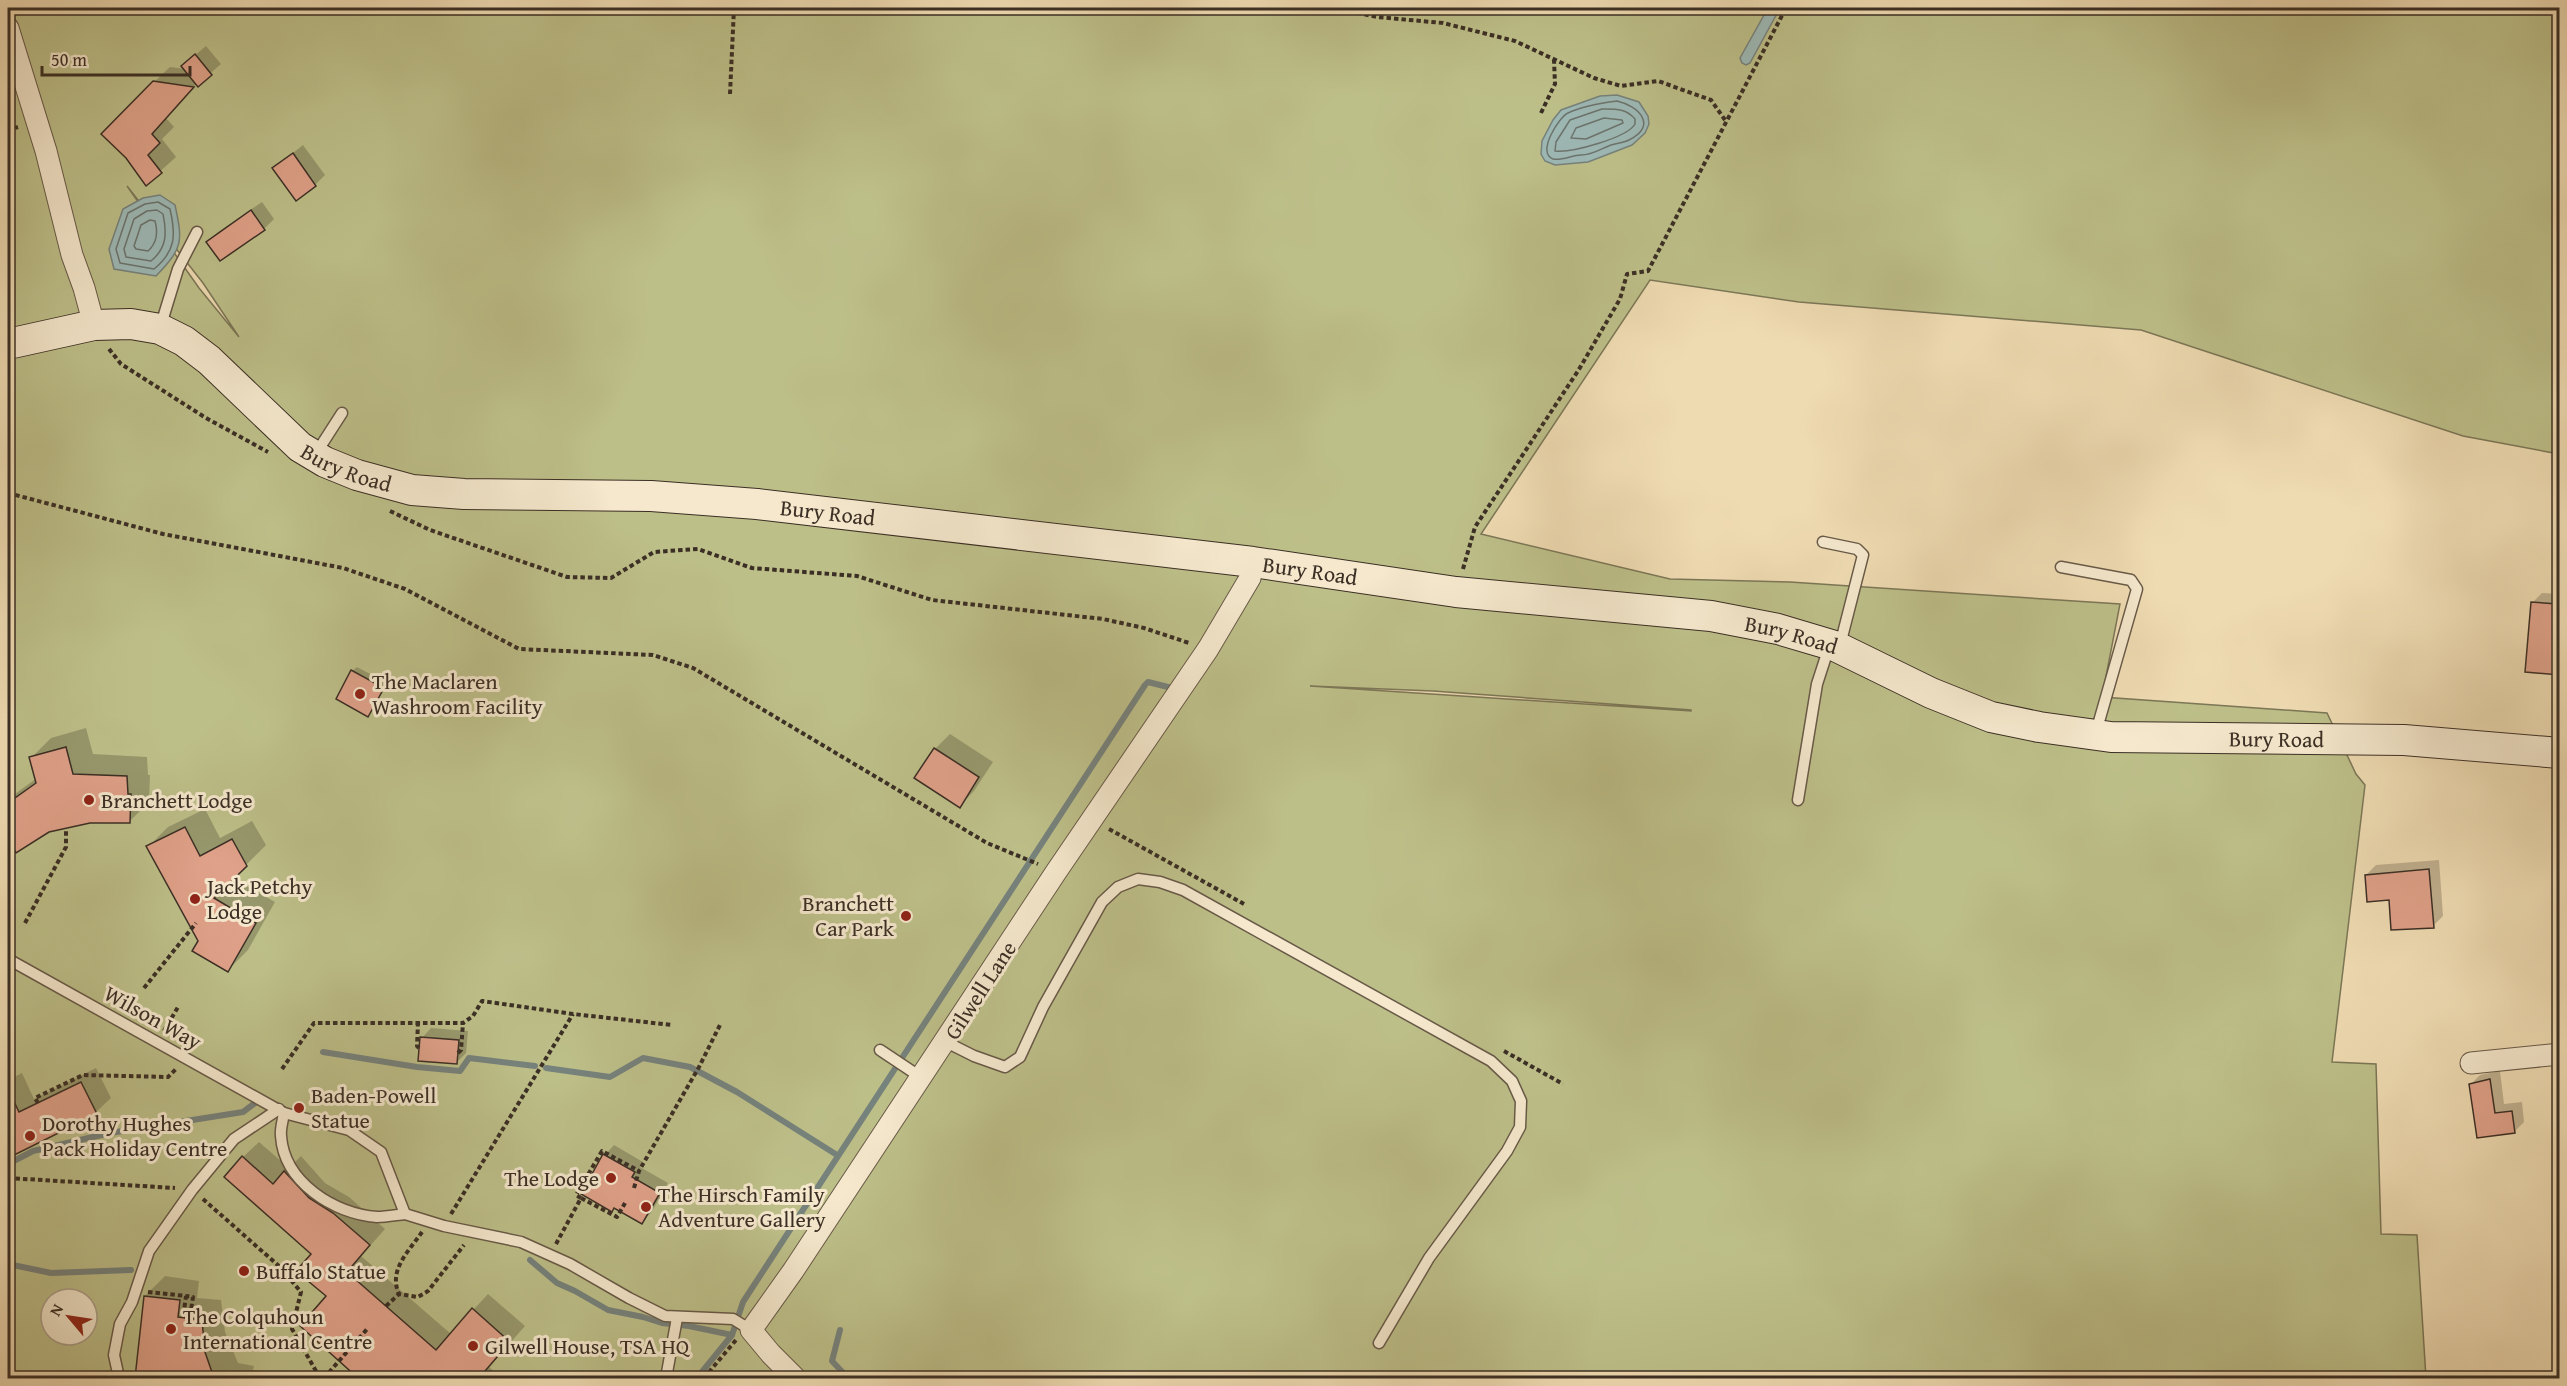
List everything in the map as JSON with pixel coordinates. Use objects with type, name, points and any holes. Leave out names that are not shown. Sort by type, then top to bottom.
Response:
[{"type":"street","points":[[8,28],[46,151],[72,255],[94,325]]},
{"type":"street","name":"Bury Road","points":[[8,344],[94,325],[131,324],[160,329],[184,341],[209,360],[281,431],[315,456],[357,475],[389,485],[435,493],[651,496],[757,504],[1253,562],[1456,592],[1711,616],[1778,629],[1835,646],[1931,693],[1991,717],[2038,727],[2095,735],[2404,740],[2559,753]]},
{"type":"street","name":"Gilwell Lane","points":[[751,1330],[793,1271],[1056,872],[1208,649],[1250,578],[1253,562]]},
{"type":"street","points":[[2470,1063],[2559,1054]]},
{"type":"street","points":[[751,1330],[795,1378]]},
{"type":"lane","points":[[160,329],[178,269],[197,232]]},
{"type":"lane","points":[[315,456],[342,413]]},
{"type":"lane","points":[[1798,800],[1817,684],[1835,646],[1863,555],[1857,549],[1822,542]]},
{"type":"lane","points":[[2061,567],[2131,580],[2137,589],[2095,735]]},
{"type":"lane","points":[[946,1042],[974,1056],[1005,1067],[1020,1057],[1043,1007],[1102,902],[1118,887],[1138,879],[1160,882],[1183,890],[1491,1061],[1512,1081],[1521,1101],[1520,1127],[1507,1151],[1429,1258],[1379,1343]]},
{"type":"lane","name":"Wilson Way","points":[[8,959],[282,1111],[349,1130],[381,1152],[405,1214]]},
{"type":"lane","points":[[880,1050],[922,1078]]},
{"type":"lane","points":[[119,1378],[114,1355],[120,1324],[136,1292],[149,1251],[192,1190],[234,1139],[282,1111]]},
{"type":"lane","points":[[282,1111],[280,1135],[287,1161],[302,1184],[327,1201],[377,1217],[405,1214],[444,1226],[521,1242],[570,1264],[677,1324],[733,1319],[751,1330]]},
{"type":"lane","points":[[666,1378],[677,1324]]},
{"type":"path","points":[[730,94],[734,8]]},
{"type":"path","points":[[1335,8],[1340,11],[1377,17],[1443,23],[1515,41],[1594,78],[1621,87],[1658,81],[1711,100],[1725,120]]},
{"type":"path","points":[[1456,592],[1475,527],[1578,371],[1620,299],[1627,274],[1648,271],[1725,120],[1786,8]]},
{"type":"path","points":[[1541,113],[1554,84],[1554,59]]},
{"type":"path","points":[[94,325],[121,364],[206,418],[274,455]]},
{"type":"path","points":[[8,493],[163,534],[343,568],[405,589],[519,649],[653,655],[693,668],[987,843],[1031,860]]},
{"type":"path","points":[[382,507],[430,530],[567,577],[611,578],[654,552],[698,549],[752,568],[856,576],[932,600],[1103,619],[1144,628],[1208,649]]},
{"type":"path","points":[[25,924],[66,847],[66,829]]},
{"type":"path","points":[[144,988],[196,923]]},
{"type":"path","points":[[282,1068],[314,1023],[463,1023],[472,1016],[482,1001],[672,1025]]},
{"type":"path","points":[[157,1042],[178,1007]]},
{"type":"path","points":[[444,1226],[573,1014]]},
{"type":"path","points":[[418,1022],[417,1047],[419,1048]]},
{"type":"path","points":[[458,1053],[461,1050],[463,1023]]},
{"type":"path","points":[[634,1188],[639,1171],[699,1067],[721,1023]]},
{"type":"path","points":[[38,1103],[35,1098],[83,1075],[168,1077],[184,1057]]},
{"type":"path","points":[[626,1203],[616,1217],[576,1195],[602,1150],[639,1171]]},
{"type":"path","points":[[8,1178],[192,1190],[280,1267],[301,1292],[292,1329],[322,1378],[368,1328]]},
{"type":"path","points":[[550,1255],[581,1198]]},
{"type":"path","points":[[399,1294],[395,1285],[395,1274],[429,1222]]},
{"type":"path","points":[[399,1294],[418,1297],[428,1291],[474,1232]]},
{"type":"path","points":[[136,1292],[175,1297],[186,1296],[184,1317]]},
{"type":"path","points":[[386,1306],[399,1294]]},
{"type":"path","points":[[704,1378],[743,1332],[751,1330]]},
{"type":"green space","points":[[8,8],[2559,8],[2559,454],[2463,436],[2141,330],[1799,302],[1650,280],[1481,534],[1670,579],[1790,582],[2120,604],[2102,697],[2327,713],[2356,774],[2365,785],[2332,1062],[2376,1064],[2381,1234],[2417,1235],[2426,1378],[8,1378]],"holes":[[[127,186],[203,283],[239,337],[199,288]],[[1310,686],[1433,691],[1691,711]]]},
{"type":"water","points":[[1768,8],[1780,8],[1750,63],[1746,65],[1740,58]]},
{"type":"water","points":[[1617,95],[1639,102],[1648,116],[1649,124],[1645,133],[1632,145],[1588,162],[1555,165],[1545,161],[1541,154],[1542,141],[1561,110],[1600,96]]},
{"type":"water","points":[[160,195],[175,205],[180,236],[176,251],[156,276],[114,269],[109,249],[123,209],[143,198]]},
{"type":"building","points":[[195,54],[212,75],[198,87],[181,66]]},
{"type":"building","points":[[153,81],[194,87],[152,134],[160,143],[148,155],[162,173],[146,186],[126,158],[101,134]]},
{"type":"building","points":[[293,153],[316,186],[296,201],[272,168]]},
{"type":"building","points":[[251,210],[265,230],[220,261],[206,242]]},
{"type":"building","points":[[2531,602],[2558,604],[2559,675],[2525,672]]},
{"type":"building","name":"The Maclaren Washroom Facility","points":[[351,670],[384,688],[368,717],[336,699]]},
{"type":"building","name":"Branchett Lodge","points":[[66,747],[73,774],[127,776],[128,794],[131,794],[130,823],[90,823],[49,832],[16,853],[14,849],[8,853],[8,803],[36,783],[29,757]]},
{"type":"building","points":[[934,748],[979,777],[960,808],[914,778]]},
{"type":"building","name":"Jack Petchy Lodge","points":[[185,827],[200,856],[232,839],[247,866],[214,898],[256,923],[228,972],[192,951],[198,941],[146,846]]},
{"type":"building","points":[[2429,869],[2434,928],[2391,930],[2389,900],[2367,902],[2365,875]]},
{"type":"building","points":[[420,1037],[459,1040],[457,1064],[418,1061]]},
{"type":"building","points":[[2490,1079],[2495,1113],[2512,1111],[2515,1133],[2477,1138],[2469,1084]]},
{"type":"building","name":"Dorothy Hughes Pack Holiday Centre","points":[[81,1082],[97,1114],[8,1158],[8,1089],[19,1112]]},
{"type":"building","points":[[603,1154],[635,1172],[632,1177],[660,1193],[642,1224],[614,1208],[612,1212],[581,1194]]},
{"type":"building","points":[[242,1156],[273,1184],[284,1171],[309,1198],[333,1213],[370,1245],[347,1272],[436,1350],[472,1308],[510,1342],[479,1378],[358,1378],[300,1326],[326,1296],[296,1271],[311,1254],[224,1177]]},
{"type":"building","name":"The Colquhoun International Centre","points":[[144,1296],[180,1300],[178,1317],[202,1320],[205,1352],[214,1378],[135,1378]]},
{"type":"waterway","points":[[697,1378],[732,1335],[743,1302],[1145,685],[1148,682],[1176,689]]},
{"type":"waterway","points":[[323,1052],[417,1067],[460,1071],[469,1058],[535,1066]]},
{"type":"waterway","points":[[546,1068],[610,1077],[643,1058],[690,1067],[737,1092],[837,1155]]},
{"type":"waterway","points":[[8,1164],[33,1151],[110,1133],[243,1112],[255,1103]]},
{"type":"waterway","points":[[8,1192],[8,1197]]},
{"type":"waterway","points":[[530,1260],[557,1283],[608,1310],[662,1323],[732,1335]]},
{"type":"waterway","points":[[8,1264],[51,1273],[131,1270]]},
{"type":"waterway","points":[[840,1330],[832,1361],[848,1378]]},
{"type":"place","name":"The Maclaren Washroom Facility","points":[[360,694]]},
{"type":"place","name":"Branchett Lodge","points":[[89,800]]},
{"type":"place","name":"Jack Petchy Lodge","points":[[195,899]]},
{"type":"place","name":"Branchett Car Park","points":[[906,916]]},
{"type":"place","name":"Baden-Powell Statue","points":[[299,1108]]},
{"type":"place","name":"Dorothy Hughes Pack Holiday Centre","points":[[30,1136]]},
{"type":"place","name":"The Lodge","points":[[611,1178]]},
{"type":"place","name":"The Hirsch Family Adventure Gallery","points":[[646,1207]]},
{"type":"place","name":"Buffalo Statue","points":[[244,1271]]},
{"type":"place","name":"The Colquhoun International Centre","points":[[171,1329]]},
{"type":"place","name":"Gilwell House, TSA HQ","points":[[473,1346]]}]
